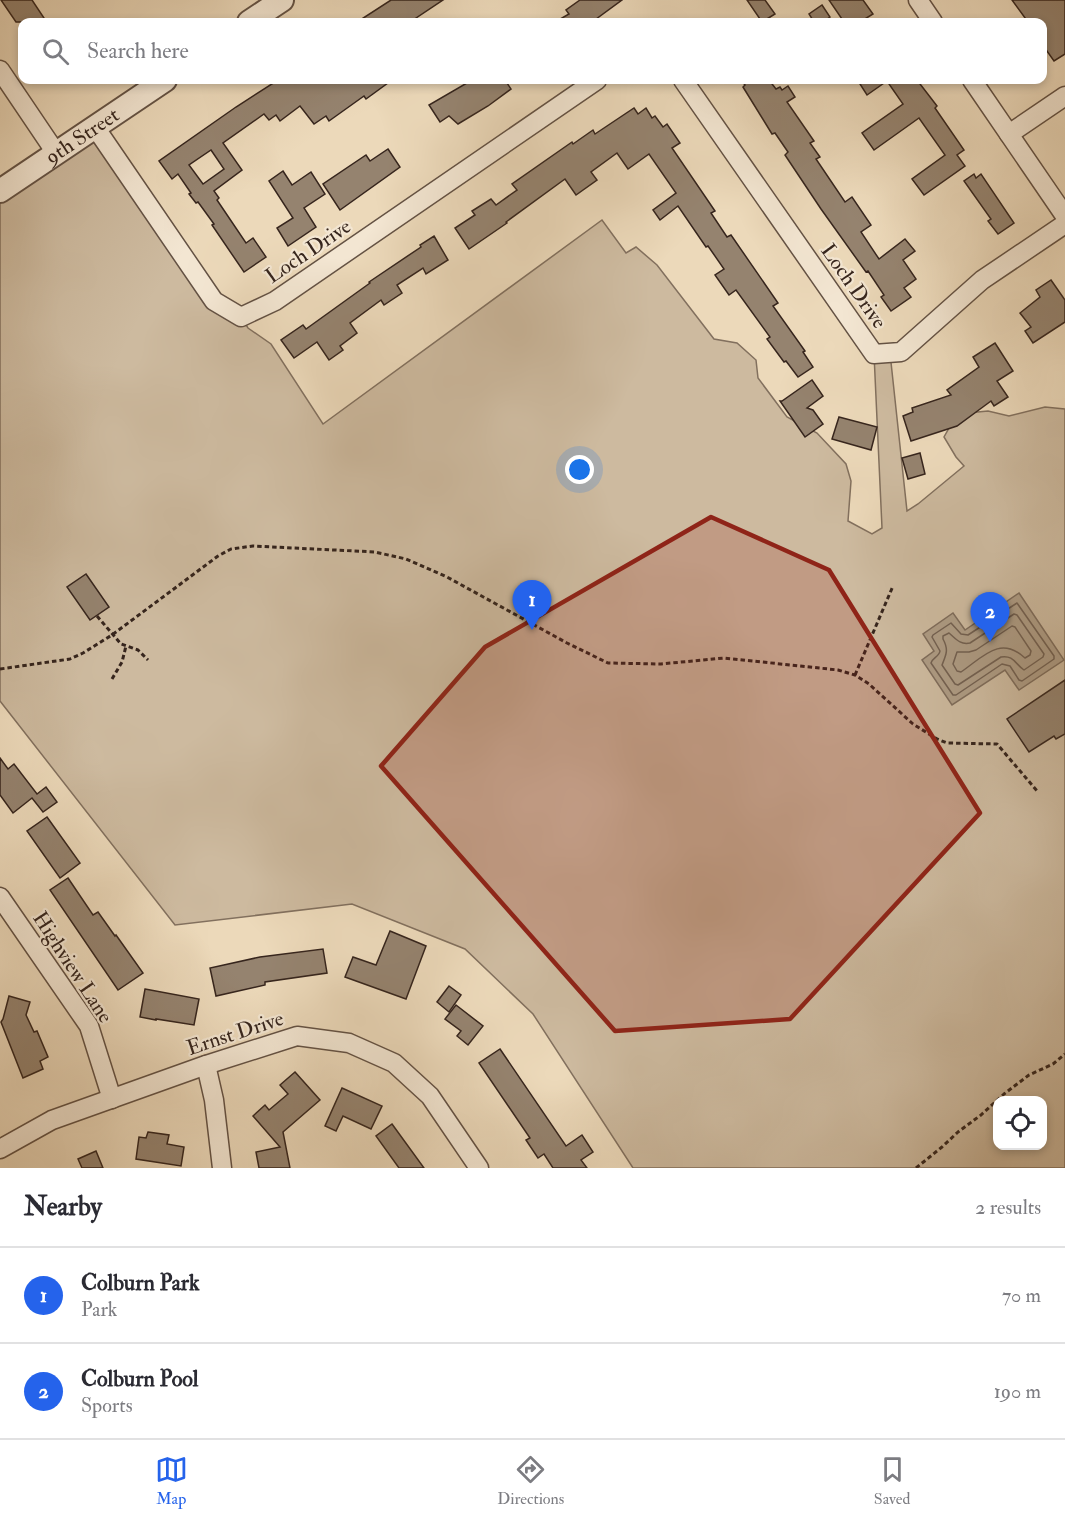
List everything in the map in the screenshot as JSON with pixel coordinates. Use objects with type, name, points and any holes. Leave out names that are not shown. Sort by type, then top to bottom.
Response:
[{"type":"street","points":[[255,18],[282,0]]},
{"type":"street","points":[[918,0],[930,18]]},
{"type":"street","points":[[0,70],[56,153]]},
{"type":"street","name":"9th Street","points":[[0,191],[159,84]]},
{"type":"street","name":"Loch Drive","points":[[95,127],[214,301],[241,317],[275,301],[591,84]]},
{"type":"street","name":"Loch Drive","points":[[686,84],[873,354],[901,352],[982,280],[1065,224]]},
{"type":"street","points":[[975,84],[1065,216]]},
{"type":"street","points":[[1009,134],[1065,96]]},
{"type":"street","name":"Highview Lane","points":[[0,897],[89,1026],[112,1099]]},
{"type":"street","name":"Ernst Drive","points":[[0,1149],[52,1120],[206,1065],[297,1036],[349,1043],[394,1063],[430,1096],[479,1168]]},
{"type":"street","points":[[206,1065],[214,1100],[222,1168]]},
{"type":"path","points":[[0,669],[70,659],[83,653],[112,635],[218,556],[231,549],[253,546],[375,552],[406,559],[447,577],[567,644],[608,663],[661,664],[724,658],[838,670],[855,675],[869,684],[913,724],[937,739],[947,743],[997,744],[1038,792]]},
{"type":"path","points":[[855,675],[893,586]]},
{"type":"path","points":[[97,616],[121,644],[138,650],[148,660]]},
{"type":"path","points":[[111,679],[122,662],[126,646]]},
{"type":"path","points":[[916,1168],[1012,1088],[1029,1075],[1053,1064],[1065,1054]]},
{"type":"highlighted area","points":[[711,517],[829,570],[980,813],[790,1019],[615,1031],[381,766],[485,647]]},
{"type":"shaded area","points":[[95,127],[214,301],[241,317],[248,328],[271,344],[323,424],[602,220],[626,253],[636,247],[657,265],[714,339],[737,343],[756,360],[758,378],[787,417],[817,433],[846,464],[851,481],[848,521],[872,534],[882,528],[874,354],[890,353],[907,511],[964,466],[944,437],[957,414],[988,411],[1009,416],[1045,407],[1065,409],[1065,1168],[633,1168],[533,1014],[465,949],[352,904],[175,925],[0,701],[0,191]]},
{"type":"water","points":[[1019,593],[1064,660],[1019,690],[1005,670],[952,705],[922,660],[934,651],[923,634],[953,613],[965,630]]},
{"type":"building","points":[[1,0],[32,0],[44,18],[18,18],[16,22]]},
{"type":"building","points":[[391,0],[443,0],[416,18],[363,18]]},
{"type":"building","points":[[580,0],[622,0],[597,18],[562,18],[569,14],[566,10]]},
{"type":"building","points":[[747,0],[765,0],[775,14],[768,18],[759,18]]},
{"type":"building","points":[[829,0],[863,0],[873,14],[866,18],[841,18]]},
{"type":"building","points":[[1012,0],[1065,0],[1065,54],[1054,61],[1047,51],[1047,18],[1025,18]]},
{"type":"building","points":[[822,5],[830,17],[812,18],[809,14]]},
{"type":"building","points":[[272,84],[387,84],[366,99],[364,96],[329,121],[326,116],[314,124],[300,106],[280,121],[276,115],[269,120],[264,114],[223,143],[242,170],[214,191],[219,198],[217,200],[246,243],[253,238],[266,257],[244,272],[212,225],[214,224],[189,194],[191,193],[178,174],[172,179],[159,161]],"holes":[[[211,150],[224,169],[203,184],[189,165]]]},
{"type":"building","points":[[465,84],[508,84],[511,89],[458,124],[449,116],[440,122],[429,105]]},
{"type":"building","points":[[772,84],[776,89],[780,87],[782,90],[788,86],[795,97],[787,102],[814,141],[810,143],[820,157],[816,159],[845,202],[852,197],[871,225],[861,232],[879,259],[905,239],[915,251],[903,260],[916,279],[904,288],[911,297],[891,311],[881,297],[884,295],[868,271],[866,272],[785,155],[788,152],[775,133],[772,134],[743,87]]},
{"type":"building","points":[[860,84],[883,84],[867,95]]},
{"type":"building","points":[[889,84],[920,84],[937,106],[935,108],[964,150],[957,155],[965,166],[924,195],[912,179],[945,155],[919,118],[874,150],[862,133],[903,104]]},
{"type":"building","points":[[634,108],[638,114],[646,108],[652,118],[655,116],[663,127],[667,124],[680,143],[672,148],[715,211],[711,213],[727,237],[731,235],[778,303],[773,306],[805,351],[803,352],[813,367],[798,377],[767,339],[770,337],[736,290],[729,295],[715,275],[724,269],[678,206],[660,220],[653,210],[676,193],[649,154],[628,169],[617,153],[591,172],[597,180],[576,195],[565,179],[469,249],[455,228],[475,215],[472,211],[491,199],[496,205],[517,190],[512,184],[572,142],[573,144],[593,130],[595,134]]},
{"type":"building","points":[[388,149],[400,167],[340,210],[323,184],[366,155],[370,161]]},
{"type":"building","points":[[283,171],[292,185],[311,172],[325,194],[304,208],[316,227],[288,246],[277,228],[293,218],[269,181]]},
{"type":"building","points":[[974,174],[976,178],[981,174],[1014,223],[998,234],[988,221],[991,219],[964,181]]},
{"type":"building","points":[[434,236],[448,260],[426,274],[423,268],[397,285],[402,293],[384,305],[381,300],[350,323],[357,333],[340,346],[343,350],[329,360],[317,342],[294,358],[281,340],[303,325],[306,329]]},
{"type":"building","points":[[1051,280],[1065,300],[1065,322],[1033,343],[1025,331],[1031,327],[1020,313],[1040,297],[1036,290]]},
{"type":"building","points":[[995,343],[1013,371],[997,381],[1008,397],[994,406],[991,401],[957,426],[911,441],[903,416],[913,412],[912,408],[951,395],[947,390],[979,367],[973,357]]},
{"type":"building","points":[[812,380],[823,396],[807,408],[813,410],[823,424],[805,437],[780,401]]},
{"type":"building","points":[[839,417],[877,427],[871,450],[832,439]]},
{"type":"building","points":[[920,453],[925,474],[908,479],[902,458]]},
{"type":"building","points":[[86,574],[109,607],[90,620],[67,587]]},
{"type":"building","points":[[1065,680],[1065,734],[1056,739],[1054,736],[1029,752],[1007,719]]},
{"type":"building","points":[[0,758],[8,769],[14,764],[37,794],[46,787],[57,802],[43,812],[32,798],[13,813],[0,795]]},
{"type":"building","points":[[47,817],[80,863],[60,878],[27,831]]},
{"type":"building","points":[[68,878],[93,915],[98,912],[143,973],[118,990],[50,890]]},
{"type":"building","points":[[390,931],[426,946],[406,999],[345,977],[353,957],[376,965]]},
{"type":"building","points":[[323,949],[327,973],[265,982],[265,985],[216,996],[210,968],[260,957]]},
{"type":"building","points":[[449,986],[461,995],[449,1012],[437,1002]]},
{"type":"building","points":[[145,989],[199,999],[194,1025],[140,1017]]},
{"type":"building","points":[[9,996],[30,1002],[26,1015],[34,1032],[37,1031],[48,1057],[40,1061],[43,1069],[23,1078],[1,1022]]},
{"type":"building","points":[[456,1005],[483,1026],[468,1045],[457,1036],[461,1031],[445,1019]]},
{"type":"building","points":[[500,1049],[566,1146],[582,1135],[593,1152],[581,1160],[587,1168],[553,1168],[544,1154],[538,1158],[526,1140],[530,1138],[479,1063]]},
{"type":"building","points":[[295,1072],[320,1100],[283,1132],[290,1168],[259,1168],[256,1152],[280,1147],[253,1116],[265,1105],[269,1110],[288,1094],[280,1085]]},
{"type":"building","points":[[342,1088],[382,1106],[371,1129],[343,1116],[336,1131],[325,1126]]},
{"type":"building","points":[[392,1124],[424,1168],[399,1168],[376,1136]]},
{"type":"building","points":[[148,1132],[169,1135],[167,1144],[184,1147],[181,1166],[136,1159],[139,1137],[146,1138]]},
{"type":"building","points":[[96,1151],[103,1168],[82,1168],[78,1159]]},
{"type":"place","name":"Colburn Park","points":[[532,630]]},
{"type":"place","name":"Colburn Pool","points":[[990,642]]}]
